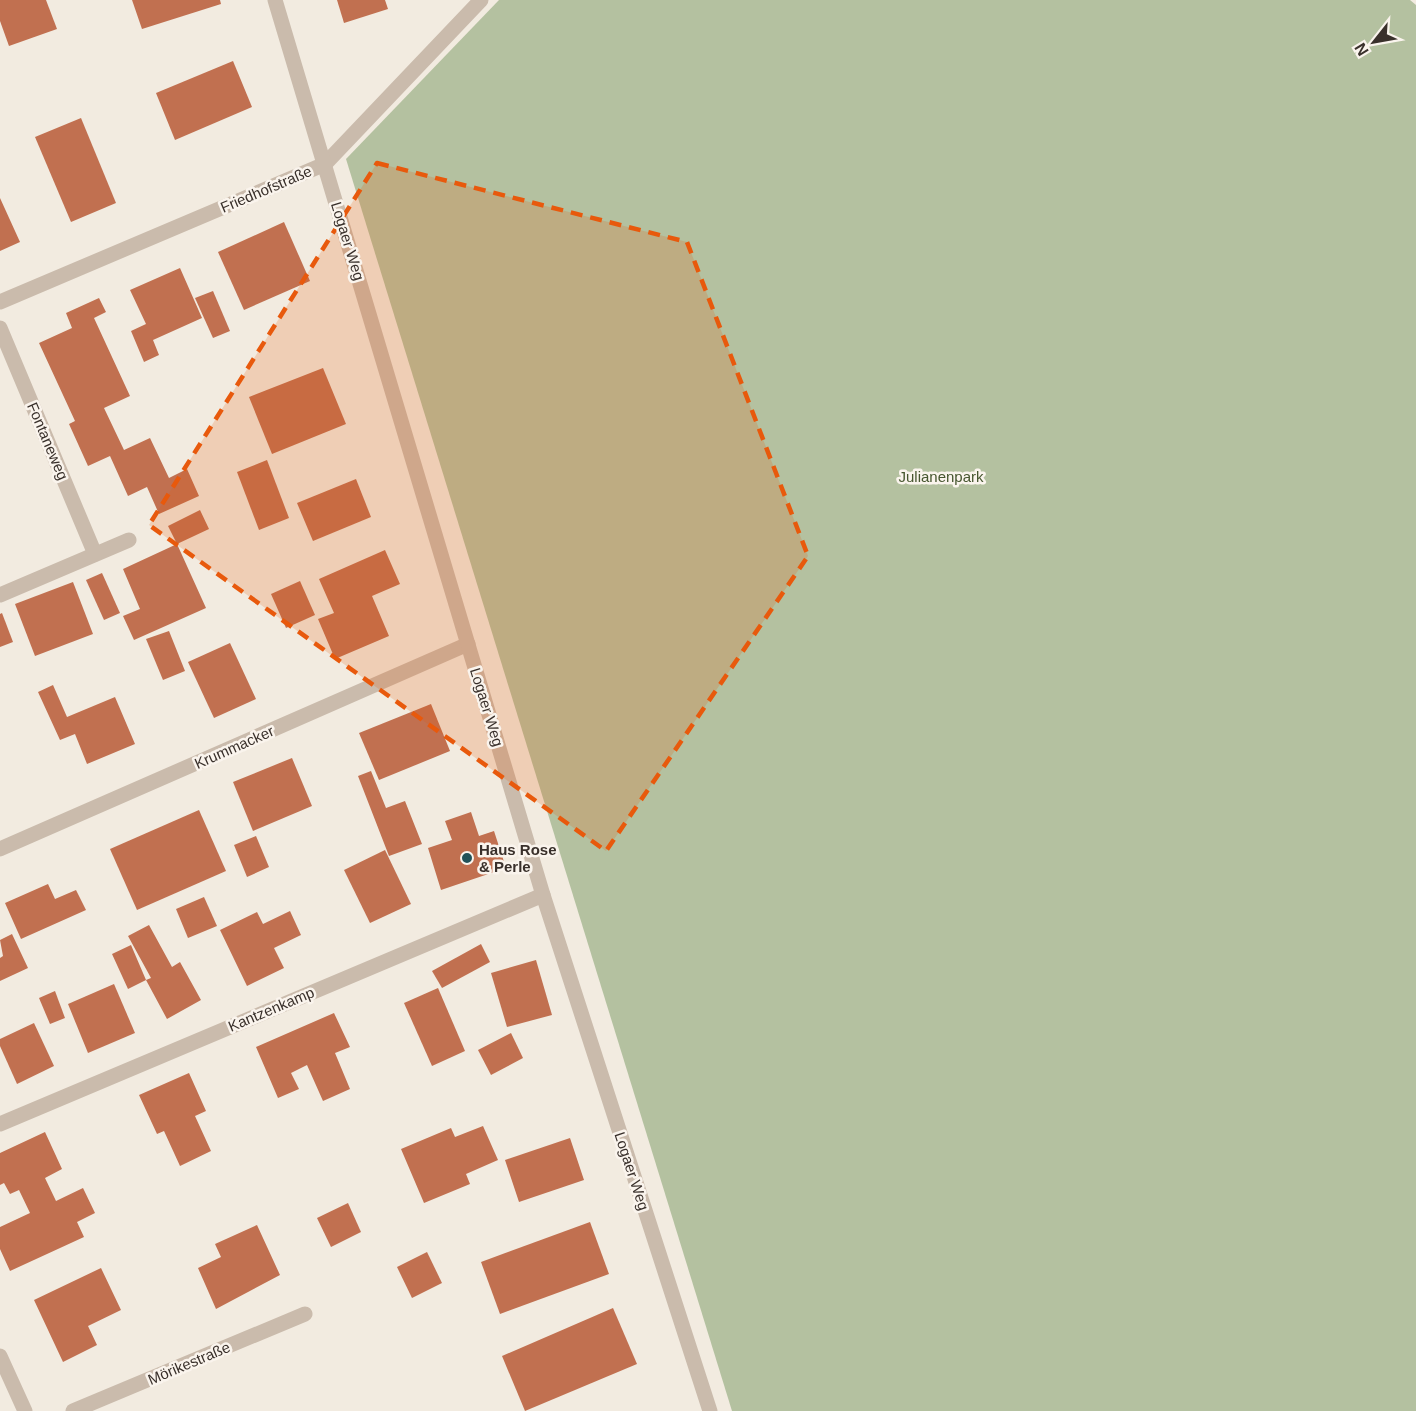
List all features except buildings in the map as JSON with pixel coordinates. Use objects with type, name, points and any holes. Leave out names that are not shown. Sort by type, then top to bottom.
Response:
[{"type":"street","name":"Logaer Weg","points":[[274,0],[543,895],[710,1411]]},
{"type":"street","name":"Friedhofstraße","points":[[0,302],[325,164],[481,0]]},
{"type":"street","name":"Fontaneweg","points":[[0,328],[95,554]]},
{"type":"street","points":[[0,595],[129,540]]},
{"type":"street","name":"Krummacker","points":[[0,849],[468,644]]},
{"type":"street","name":"Kantzenkamp","points":[[0,1124],[543,895]]},
{"type":"street","name":"Mörikestraße","points":[[73,1411],[305,1314]]},
{"type":"street","points":[[0,1356],[25,1411]]},
{"type":"highlighted area","points":[[377,163],[687,242],[808,556],[606,851],[149,525]]},
{"type":"green space","name":"Julianenpark","points":[[499,0],[1410,0],[1416,5],[1416,1411],[732,1411],[346,159]]},
{"type":"place","name":"Haus Rose & Perle","points":[[467,858]]}]
